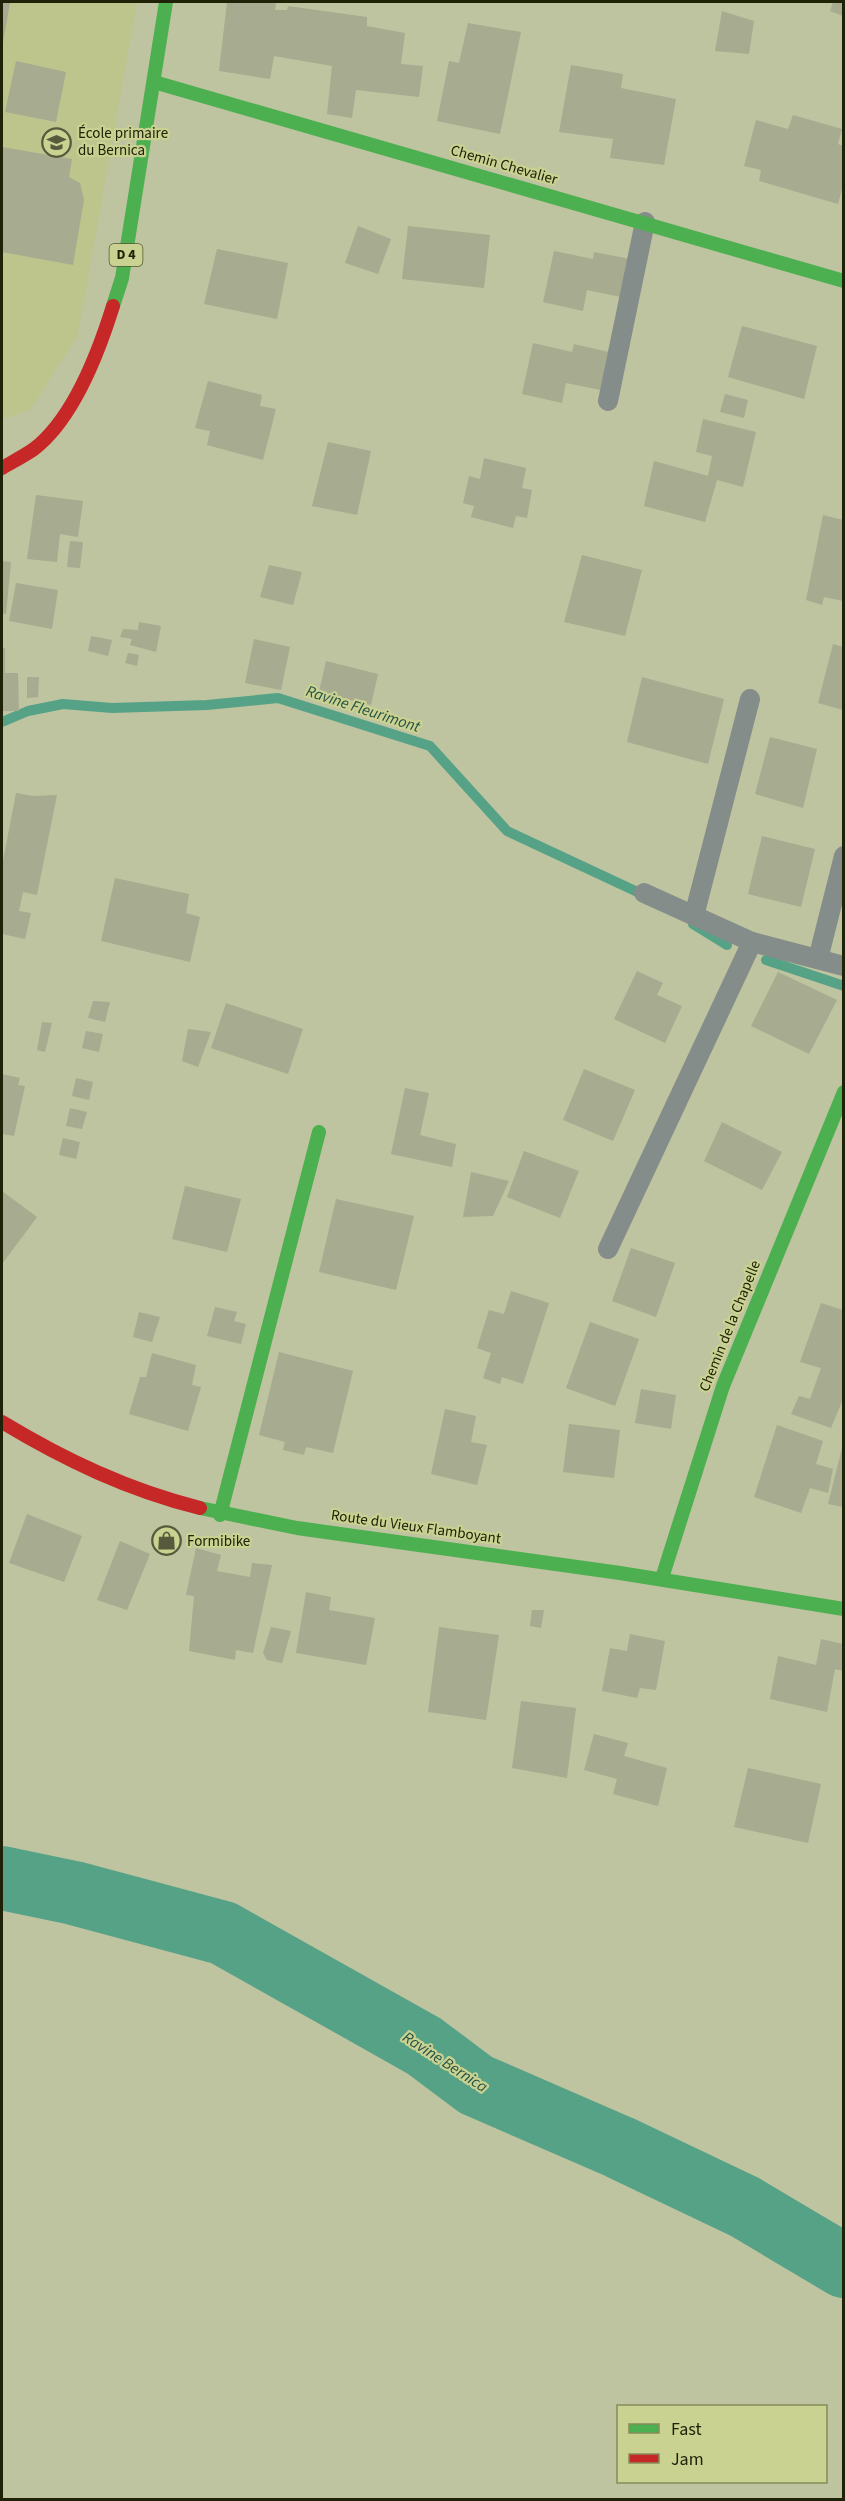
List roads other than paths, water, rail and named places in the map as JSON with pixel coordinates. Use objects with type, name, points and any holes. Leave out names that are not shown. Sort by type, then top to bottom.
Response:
[{"type":"street","name":"D 4","points":[[2,468],[35,447],[66,412],[99,352],[122,278],[166,2]]},
{"type":"street","name":"Chemin Chevalier","points":[[154,82],[843,281]]},
{"type":"street","name":"Chemin de la Chapelle","points":[[662,1578],[723,1386],[843,1092]]},
{"type":"street","points":[[220,1515],[319,1132]]},
{"type":"street","name":"Route du Vieux Flamboyant","points":[[2,1422],[36,1446],[98,1477],[220,1515],[662,1578],[843,1609]]},
{"type":"lane","points":[[608,401],[645,222]]},
{"type":"lane","points":[[694,916],[750,699]]},
{"type":"lane","points":[[818,959],[843,856]]},
{"type":"lane","points":[[644,893],[752,942],[843,966]]},
{"type":"lane","points":[[608,1249],[752,942]]},
{"type":"waterway","name":"Ravine Fleurimont","points":[[2,722],[28,711],[63,704],[112,708],[207,705],[278,698],[430,746],[507,831],[646,896]]},
{"type":"waterway","name":"Ravine Fleurimont","points":[[693,924],[727,945]]},
{"type":"waterway","name":"Ravine Fleurimont","points":[[766,960],[844,986]]},
{"type":"waterway","name":"Ravine Bernica","points":[[2,1878],[74,1893],[223,1933],[424,2046],[476,2085],[619,2147],[745,2207],[844,2266]]},
{"type":"place","name":"École primaire du Bernica","points":[[57,142]]},
{"type":"place","name":"Formibike","points":[[166,1541]]}]
